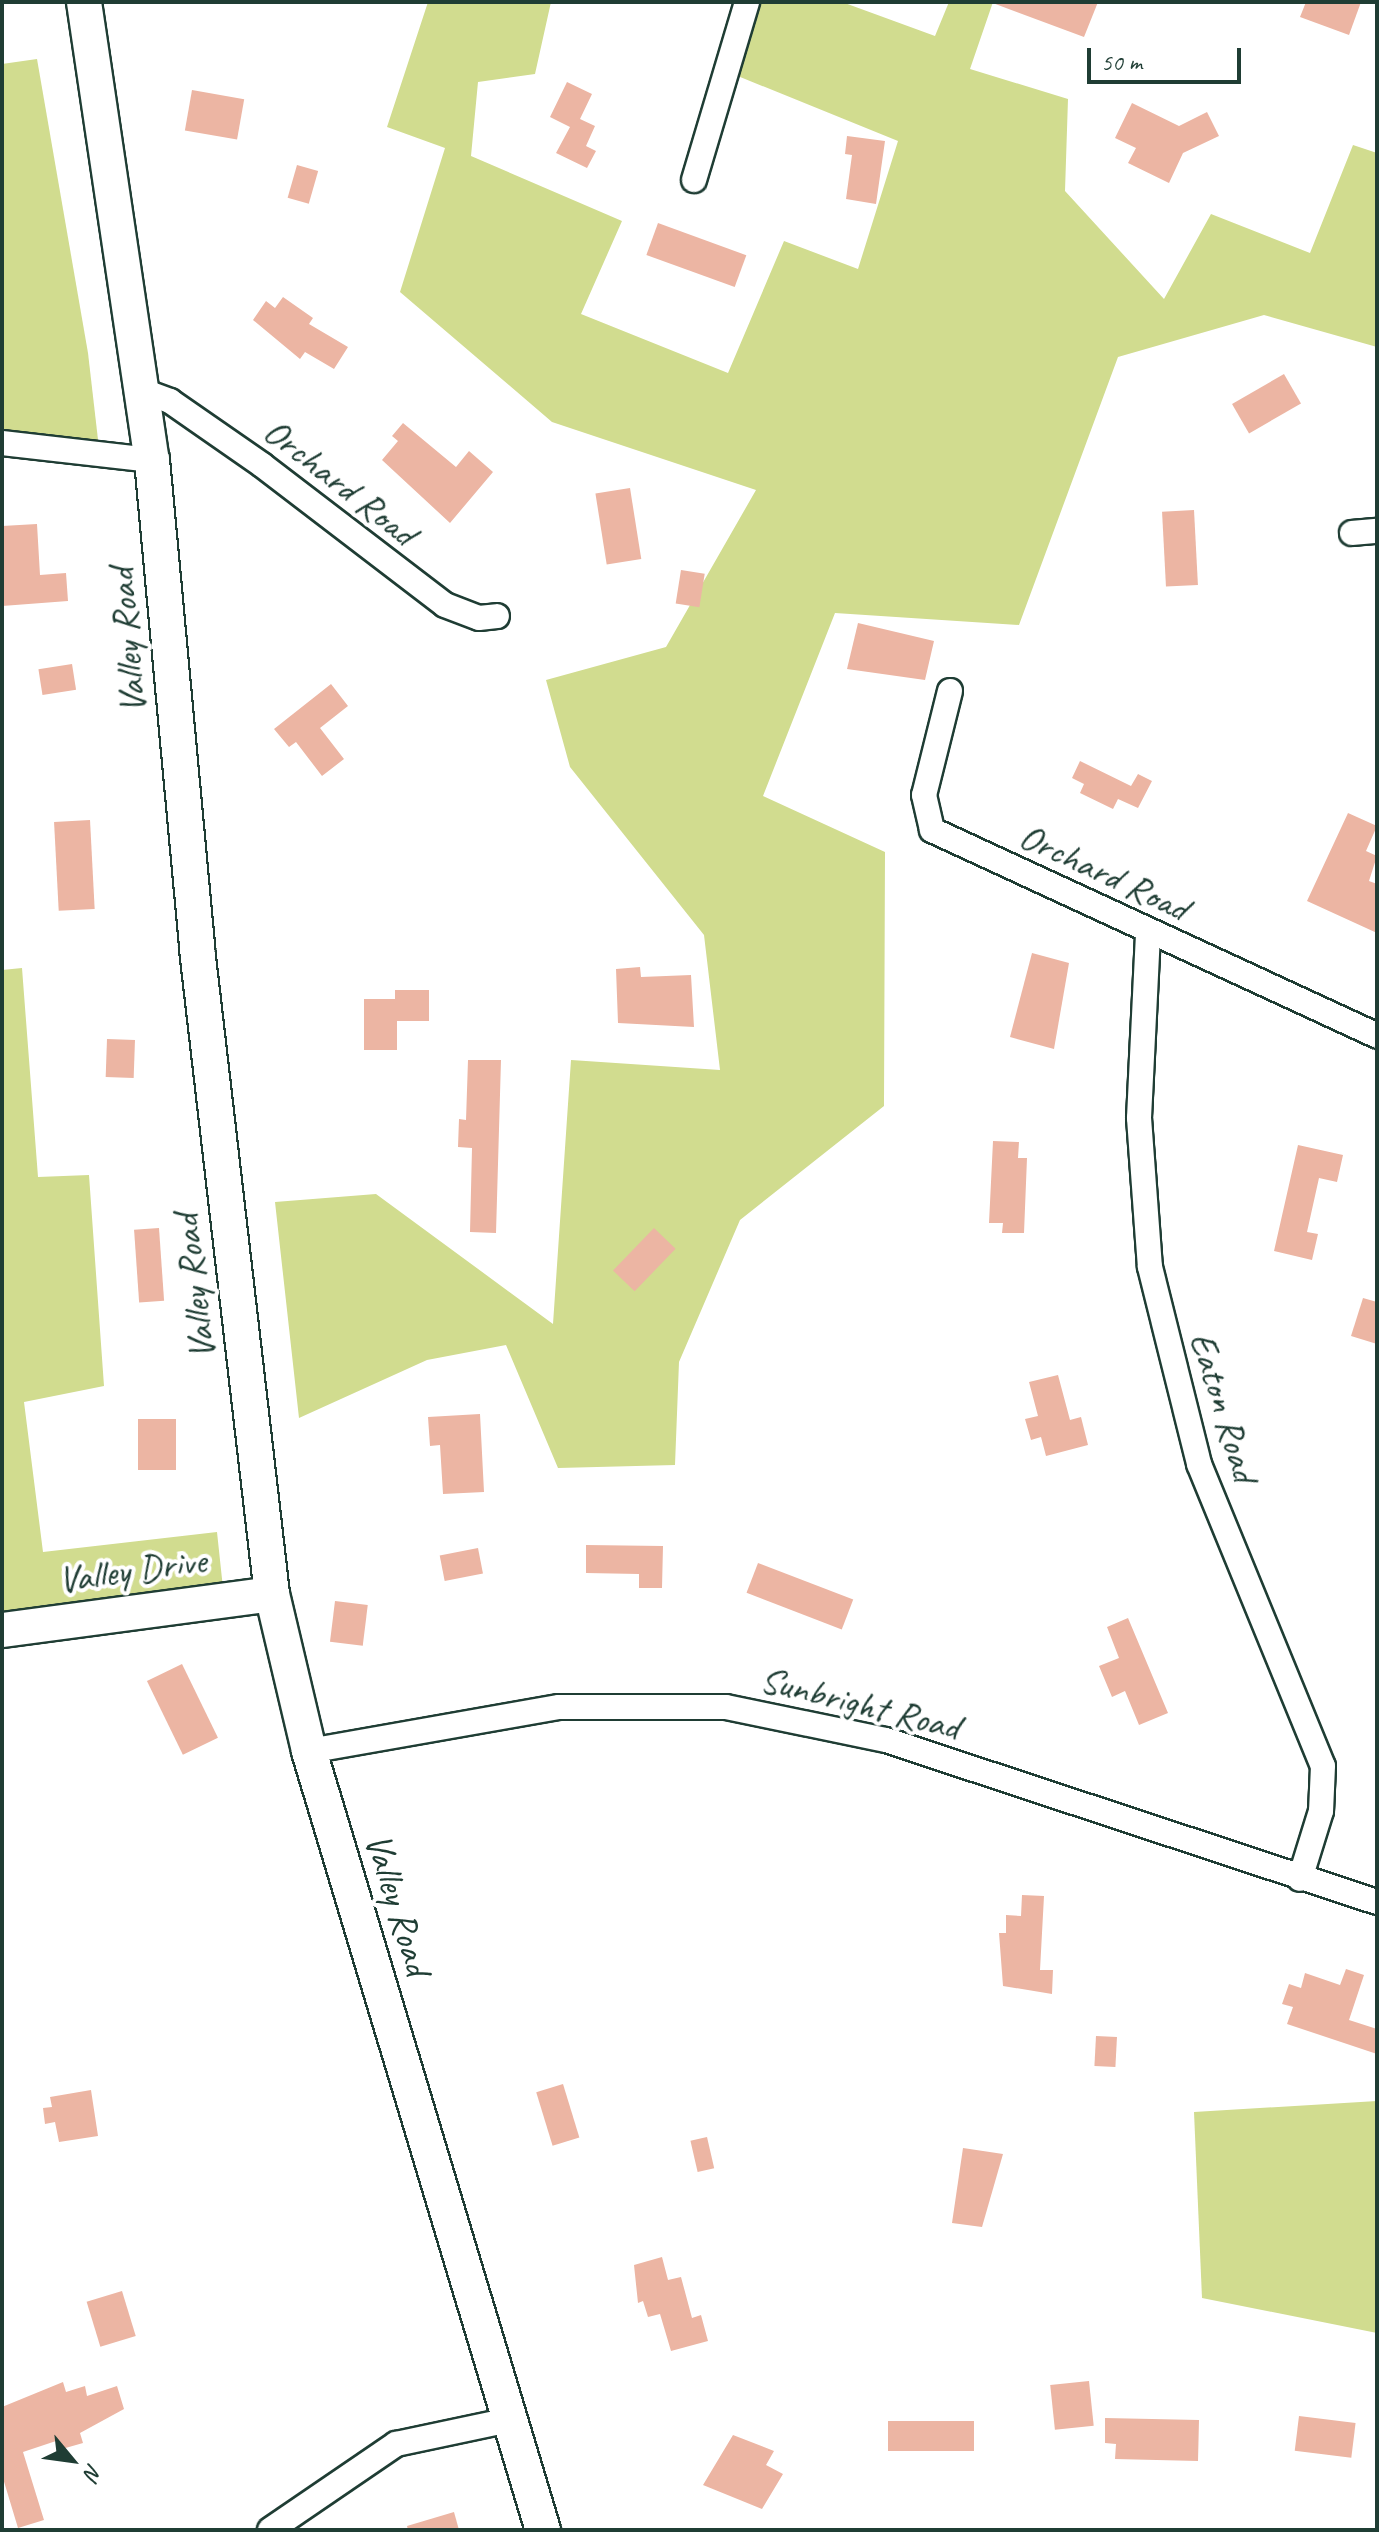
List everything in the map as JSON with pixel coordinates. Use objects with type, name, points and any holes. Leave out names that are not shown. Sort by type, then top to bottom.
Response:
[{"type":"main road","name":"Valley Road","points":[[84,2],[152,460],[197,949],[272,1594],[309,1751],[543,2530]]},
{"type":"main road","name":"Valley Drive","points":[[2,1630],[272,1594]]},
{"type":"street","points":[[694,180],[747,2]]},
{"type":"street","name":"Orchard Road","points":[[143,391],[170,401],[262,465],[445,605],[479,618],[497,616]]},
{"type":"street","points":[[2,443],[152,460]]},
{"type":"street","points":[[1352,533],[1377,531]]},
{"type":"street","name":"Orchard Road","points":[[950,691],[924,795],[932,830],[1148,934],[1377,1036]]},
{"type":"street","name":"Eaton Road","points":[[1148,934],[1139,1118],[1150,1267],[1199,1464],[1323,1766],[1321,1811],[1300,1879]]},
{"type":"street","name":"Sunbright Road","points":[[309,1751],[559,1707],[726,1707],[886,1740],[1377,1902]]},
{"type":"street","points":[[270,2530],[396,2444],[509,2420]]},
{"type":"green space","points":[[428,2],[551,2],[535,74],[478,82],[471,156],[622,221],[581,314],[728,373],[784,241],[858,269],[898,141],[723,70],[745,2],[842,2],[935,36],[949,2],[993,2],[970,69],[1068,99],[1065,191],[1164,299],[1211,214],[1310,253],[1353,145],[1377,153],[1377,347],[1264,315],[1118,357],[1019,625],[835,613],[763,796],[885,852],[884,1106],[740,1220],[679,1362],[675,1465],[558,1468],[506,1345],[427,1360],[299,1418],[275,1202],[376,1194],[553,1324],[571,1060],[720,1070],[704,935],[570,767],[546,680],[666,647],[756,490],[552,422],[400,292],[445,148],[387,127]]},
{"type":"green space","points":[[37,59],[88,353],[100,457],[2,441],[2,64]]},
{"type":"green space","points":[[22,968],[38,1177],[89,1175],[104,1386],[24,1402],[43,1552],[217,1532],[225,1607],[2,1632],[2,970]]},
{"type":"green space","points":[[1377,2101],[1377,2333],[1202,2298],[1194,2112]]},
{"type":"building","points":[[990,2],[1098,2],[1084,37]]},
{"type":"building","points":[[1306,2],[1361,2],[1349,35],[1300,17]]},
{"type":"building","points":[[567,82],[592,94],[580,119],[595,126],[586,146],[596,151],[587,168],[556,153],[570,127],[550,117]]},
{"type":"building","points":[[192,90],[244,99],[237,140],[185,130]]},
{"type":"building","points":[[1132,103],[1179,126],[1207,112],[1219,136],[1183,153],[1169,183],[1128,163],[1136,148],[1115,138]]},
{"type":"building","points":[[847,136],[885,141],[876,204],[846,199],[852,155],[845,154]]},
{"type":"building","points":[[297,165],[318,171],[309,204],[288,198]]},
{"type":"building","points":[[658,223],[746,255],[735,287],[646,255]]},
{"type":"building","points":[[283,297],[313,318],[309,324],[348,347],[334,369],[305,352],[300,359],[253,320],[266,301],[275,308]]},
{"type":"building","points":[[1284,374],[1301,403],[1249,433],[1232,404]]},
{"type":"building","points":[[403,423],[456,467],[469,451],[493,472],[450,523],[382,460],[398,441],[392,436]]},
{"type":"building","points":[[630,488],[641,559],[607,565],[595,493]]},
{"type":"building","points":[[1194,510],[1198,585],[1166,587],[1162,512]]},
{"type":"building","points":[[37,524],[40,575],[66,573],[68,601],[2,606],[2,526]]},
{"type":"building","points":[[681,570],[705,574],[699,607],[676,604]]},
{"type":"building","points":[[858,623],[934,641],[925,680],[847,669]]},
{"type":"building","points":[[72,664],[76,690],[42,695],[38,669]]},
{"type":"building","points":[[331,684],[348,706],[320,728],[344,759],[322,776],[296,742],[289,747],[274,729]]},
{"type":"building","points":[[1080,761],[1131,786],[1138,774],[1152,781],[1138,808],[1118,799],[1113,809],[1080,793],[1084,784],[1072,778]]},
{"type":"building","points":[[1348,813],[1377,826],[1366,851],[1377,856],[1369,881],[1377,884],[1377,933],[1307,901]]},
{"type":"building","points":[[90,820],[95,909],[59,911],[54,822]]},
{"type":"building","points":[[1032,953],[1069,963],[1054,1049],[1010,1037]]},
{"type":"building","points":[[640,967],[641,977],[691,975],[694,1027],[618,1023],[616,969]]},
{"type":"building","points":[[395,990],[429,990],[429,1021],[397,1021],[397,1050],[364,1050],[364,999],[395,999]]},
{"type":"building","points":[[107,1039],[135,1040],[134,1078],[106,1077]]},
{"type":"building","points":[[468,1060],[501,1060],[496,1233],[470,1232],[472,1148],[458,1147],[459,1119],[466,1120]]},
{"type":"building","points":[[993,1141],[1019,1142],[1018,1158],[1027,1158],[1024,1233],[1002,1233],[1003,1223],[989,1223]]},
{"type":"building","points":[[1298,1145],[1343,1155],[1337,1182],[1319,1178],[1307,1232],[1318,1234],[1312,1260],[1274,1251]]},
{"type":"building","points":[[159,1228],[164,1301],[139,1303],[134,1230]]},
{"type":"building","points":[[654,1228],[676,1249],[635,1291],[613,1270]]},
{"type":"building","points":[[1363,1298],[1377,1302],[1377,1344],[1351,1336]]},
{"type":"building","points":[[1058,1375],[1070,1420],[1081,1417],[1088,1445],[1046,1456],[1041,1437],[1031,1440],[1025,1419],[1038,1416],[1029,1382]]},
{"type":"building","points":[[480,1414],[484,1492],[443,1494],[440,1445],[430,1446],[428,1417]]},
{"type":"building","points":[[138,1419],[176,1419],[176,1470],[138,1470]]},
{"type":"building","points":[[586,1545],[663,1546],[662,1588],[639,1588],[639,1574],[586,1573]]},
{"type":"building","points":[[478,1548],[483,1574],[445,1581],[440,1555]]},
{"type":"building","points":[[758,1563],[853,1600],[842,1629],[747,1593]]},
{"type":"building","points":[[335,1601],[368,1605],[363,1646],[330,1642]]},
{"type":"building","points":[[1128,1618],[1168,1713],[1139,1725],[1125,1691],[1112,1697],[1099,1666],[1119,1658],[1107,1627]]},
{"type":"building","points":[[182,1664],[218,1738],[183,1755],[147,1681]]},
{"type":"building","points":[[1022,1895],[1044,1896],[1040,1970],[1053,1970],[1052,1994],[1003,1986],[999,1933],[1006,1933],[1006,1915],[1021,1916]]},
{"type":"building","points":[[1346,1969],[1364,1975],[1349,2020],[1377,2029],[1377,2054],[1287,2024],[1293,2007],[1282,2004],[1289,1984],[1301,1988],[1305,1973],[1340,1985]]},
{"type":"building","points":[[1096,2036],[1117,2037],[1115,2067],[1094,2066]]},
{"type":"building","points":[[563,2084],[579,2138],[553,2146],[536,2092]]},
{"type":"building","points":[[91,2090],[98,2136],[59,2142],[55,2122],[45,2124],[43,2108],[52,2107],[50,2097]]},
{"type":"building","points":[[707,2137],[714,2168],[698,2172],[690,2141]]},
{"type":"building","points":[[963,2148],[1003,2154],[982,2227],[952,2223]]},
{"type":"building","points":[[662,2257],[668,2280],[681,2277],[692,2318],[701,2315],[708,2341],[671,2351],[660,2314],[648,2317],[643,2301],[638,2303],[634,2265]]},
{"type":"building","points":[[122,2291],[136,2336],[100,2347],[87,2302]]},
{"type":"building","points":[[1089,2381],[1094,2426],[1055,2430],[1050,2385]]},
{"type":"building","points":[[63,2382],[66,2392],[85,2386],[87,2396],[117,2386],[124,2409],[80,2433],[83,2443],[62,2449],[59,2440],[23,2452],[44,2520],[18,2528],[2,2475],[2,2407]]},
{"type":"building","points":[[1299,2416],[1356,2423],[1351,2458],[1295,2451]]},
{"type":"building","points":[[1105,2418],[1199,2420],[1198,2461],[1115,2459],[1116,2444],[1105,2443]]},
{"type":"building","points":[[888,2421],[974,2421],[974,2451],[888,2451]]},
{"type":"building","points":[[733,2435],[774,2451],[766,2465],[783,2474],[762,2509],[703,2485]]},
{"type":"building","points":[[454,2512],[459,2530],[408,2530],[407,2526]]}]
